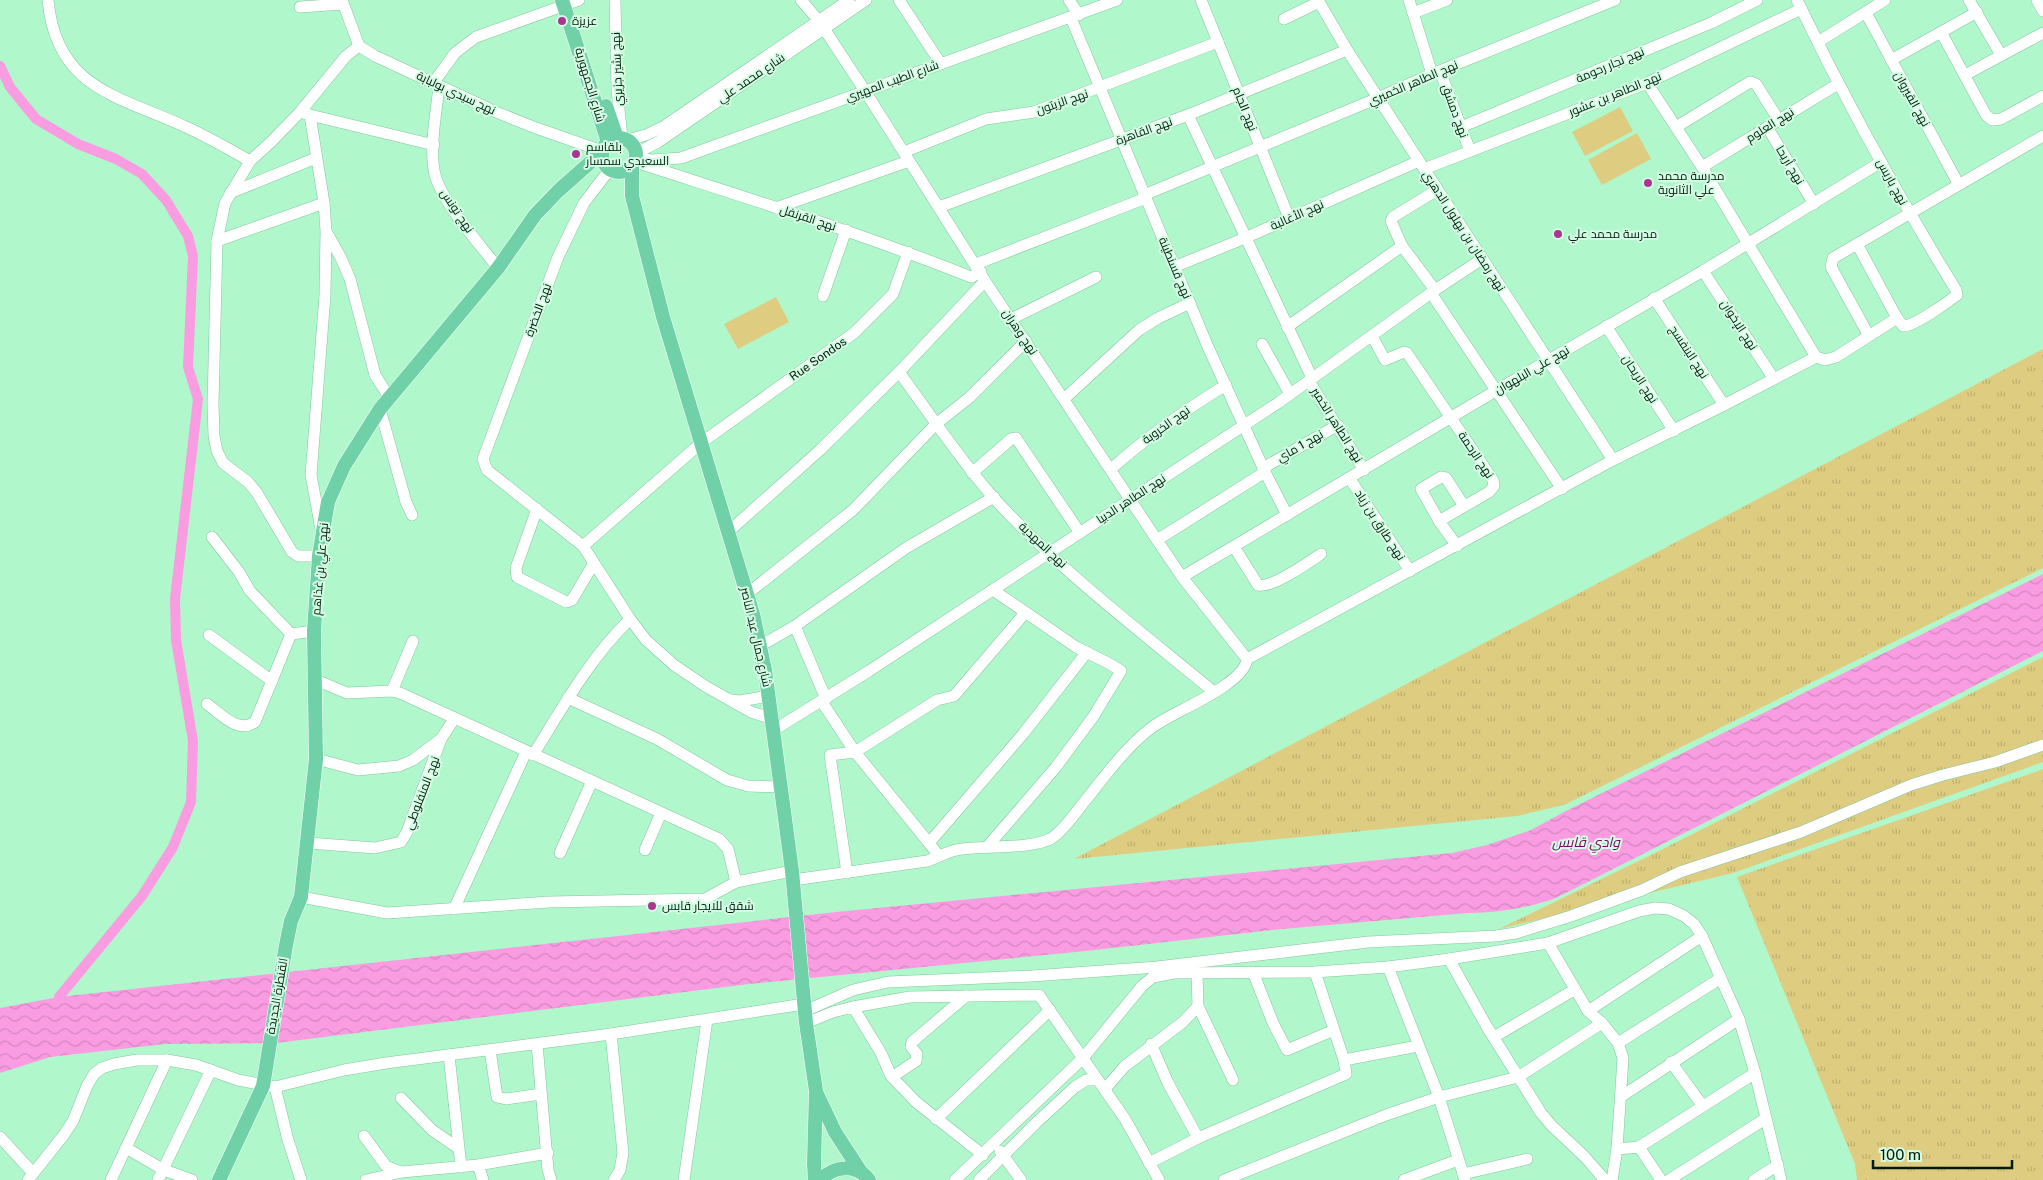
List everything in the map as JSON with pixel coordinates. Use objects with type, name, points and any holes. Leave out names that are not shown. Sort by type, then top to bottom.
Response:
[{"type":"main road","name":"شارع الجمهورية","points":[[570,2],[613,144]]},
{"type":"main road","points":[[613,144],[634,148],[634,159],[624,170],[611,169],[602,158],[613,144]]},
{"type":"main road","name":"نهج علي بن غذاهم","points":[[286,945],[291,921],[301,898],[308,843],[316,759],[314,631],[319,556],[328,502],[334,487],[353,451],[380,409],[498,268],[535,215],[558,191],[613,144]]},
{"type":"main road","name":"شارع جمال عبد الناصر","points":[[634,159],[632,196],[663,317],[747,594],[770,696],[793,881],[804,1008],[816,1092]]},
{"type":"main road","name":"نهج علي بن غذاهم","points":[[569,183],[611,169]]},
{"type":"main road","name":"شارع جمال عبد الناصر","points":[[611,169],[632,196]]},
{"type":"main road","name":"القنطرة الجديدة","points":[[269,1087],[268,1048],[286,945]]},
{"type":"main road","points":[[222,1178],[249,1113],[269,1087]]},
{"type":"main road","points":[[816,1092],[835,1132],[865,1176]]},
{"type":"main road","points":[[815,1180],[816,1092]]},
{"type":"main road","points":[[820,1180],[827,1173],[835,1169],[844,1168],[865,1176]]},
{"type":"street","points":[[48,0],[49,12],[57,38],[75,70],[90,84],[110,96],[186,127],[250,160]]},
{"type":"street","name":"نهج بشير جزيري","points":[[613,144],[617,90],[616,0]]},
{"type":"street","name":"نهج وهران","points":[[801,0],[821,25],[865,91],[1011,319],[1182,577],[1247,659]]},
{"type":"street","name":"شارع محمد علي","points":[[634,159],[821,25],[848,0]]},
{"type":"street","name":"شارع محمد علي","points":[[613,144],[646,135],[662,127],[821,25],[866,0]]},
{"type":"street","points":[[899,0],[941,64]]},
{"type":"street","name":"نهج قسنطينة","points":[[1069,0],[1100,88],[1174,267],[1264,470],[1287,515]]},
{"type":"street","name":"شارع الطيب المهيري","points":[[634,159],[667,160],[681,158],[1117,0]]},
{"type":"street","name":"نهج الجام","points":[[1201,0],[1289,218]]},
{"type":"street","name":"نهج دمشق","points":[[1409,0],[1436,72],[1470,151]]},
{"type":"street","points":[[1413,13],[1447,0]]},
{"type":"street","name":"نهج الطاهر الخميري","points":[[981,272],[1211,167],[1436,72],[1614,0]]},
{"type":"street","name":"نهج نجار رحومة","points":[[1461,127],[1711,23],[1757,0]]},
{"type":"street","points":[[1818,42],[1885,0]]},
{"type":"street","points":[[1969,0],[2001,55]]},
{"type":"street","points":[[2037,0],[2043,11]]},
{"type":"street","points":[[1284,19],[1318,1]]},
{"type":"street","name":"نهج رمضان بن بهلول الدهري","points":[[1318,1],[1347,50],[1547,360],[1614,460]]},
{"type":"street","points":[[300,7],[343,2],[359,46],[346,56],[305,114],[250,160],[230,193],[220,218],[217,241],[214,436],[217,451],[223,463],[248,482],[257,492],[292,552],[298,556],[319,556]]},
{"type":"street","points":[[436,84],[455,53],[476,37],[570,2]]},
{"type":"street","name":"نهج باريس","points":[[1799,4],[1838,84],[1957,294],[1908,326],[1904,326],[1897,318]]},
{"type":"street","name":"نهج الطاهر بن عشور","points":[[1422,165],[1470,151],[1647,82],[1799,4]]},
{"type":"street","points":[[1891,60],[1977,12]]},
{"type":"street","name":"نهج القيروان","points":[[1866,13],[1959,184]]},
{"type":"street","points":[[1941,32],[1986,115],[1994,120],[2002,119],[2043,96]]},
{"type":"street","points":[[1964,76],[2043,33]]},
{"type":"street","name":"نهج الزيتون","points":[[776,208],[907,156],[986,118],[1034,112],[1218,42]]},
{"type":"street","name":"نهج سيدي بولبابة","points":[[359,46],[375,56],[536,128],[613,144]]},
{"type":"street","name":"نهج القاهرة","points":[[939,207],[1188,115],[1347,50]]},
{"type":"street","points":[[1647,82],[1702,168],[1816,356],[1824,360],[1830,360],[1897,318],[1857,244]]},
{"type":"street","points":[[1676,127],[1750,82],[1756,84],[1778,119]]},
{"type":"street","name":"نهج تونس","points":[[436,84],[434,145],[435,174],[438,183],[456,213],[498,268]]},
{"type":"street","name":"نهج العلوم","points":[[1702,168],[1778,119],[1838,84]]},
{"type":"street","points":[[305,114],[434,145]]},
{"type":"street","points":[[305,114],[316,158],[324,203],[326,231],[325,295],[311,474],[322,533]]},
{"type":"street","points":[[1188,115],[1311,379]]},
{"type":"street","name":"نهج أريحا","points":[[1767,127],[1814,204]]},
{"type":"street","points":[[1869,336],[1831,267],[1833,258],[2043,136]]},
{"type":"street","points":[[230,193],[316,158]]},
{"type":"street","name":"نهج القرنفل","points":[[634,159],[846,230],[971,277],[981,272]]},
{"type":"street","name":"نهج علي البلهوان","points":[[1182,577],[1350,479],[1547,360],[1704,271],[1881,162]]},
{"type":"street","name":"نهج الأغالبة","points":[[1174,267],[1289,218],[1422,165]]},
{"type":"street","name":"نهج الخضرة","points":[[536,509],[487,470],[483,459],[558,257],[584,203],[611,169]]},
{"type":"street","points":[[1438,190],[1391,219],[1390,224],[1402,246],[1562,489]]},
{"type":"street","points":[[217,241],[324,203]]},
{"type":"street","points":[[823,296],[846,230]]},
{"type":"street","points":[[326,231],[346,268],[375,375],[389,397]]},
{"type":"street","points":[[1287,327],[1402,246]]},
{"type":"street","name":"Rue Sondos","points":[[583,546],[701,443],[854,333],[893,294],[908,252]]},
{"type":"street","name":"نهج الطاهر الدبيا","points":[[773,725],[824,700],[1050,553],[1290,394],[1482,259]]},
{"type":"street","name":"نهج الإخوان","points":[[1704,271],[1774,379]]},
{"type":"street","points":[[727,533],[820,450],[899,372],[981,272]]},
{"type":"street","points":[[1011,319],[1096,277]]},
{"type":"street","name":"نهج البنفسج","points":[[1654,298],[1724,405]]},
{"type":"street","points":[[1064,399],[1139,330],[1158,318],[1190,303]]},
{"type":"street","name":"نهج الريحان","points":[[1606,326],[1674,431]]},
{"type":"street","points":[[1372,336],[1385,360],[1404,352],[1407,353],[1451,418]]},
{"type":"street","points":[[747,594],[843,520],[936,424],[970,397],[1026,341]]},
{"type":"street","points":[[1262,344],[1290,394]]},
{"type":"street","points":[[301,898],[386,913],[454,910],[549,902],[705,899],[736,882],[793,881],[926,862],[961,848],[1036,842],[1052,838],[1072,817],[1121,756],[1142,736],[1158,723],[1182,712],[1241,673],[1247,659],[1614,460],[1674,431],[1816,356]]},
{"type":"street","name":"نهج المهدية","points":[[899,372],[972,473],[994,498],[1050,553],[1214,692]]},
{"type":"street","name":"نهج الطاهر الخمير","points":[[1311,379],[1364,470]]},
{"type":"street","name":"نهج الخروبة","points":[[1111,469],[1156,431],[1188,408],[1226,385]]},
{"type":"street","points":[[380,409],[406,502],[412,515]]},
{"type":"street","name":"نهج الرحمة","points":[[1439,520],[1489,492],[1494,483],[1451,418]]},
{"type":"street","name":"نهج 1 ماي","points":[[1157,540],[1338,424]]},
{"type":"street","points":[[972,473],[1011,439],[1016,438],[1080,533]]},
{"type":"street","points":[[1457,546],[1421,489],[1440,477],[1446,478],[1464,506]]},
{"type":"street","name":"نهج طارق بن زياد","points":[[1350,479],[1410,571]]},
{"type":"street","points":[[760,646],[795,626],[906,548],[994,498]]},
{"type":"street","points":[[594,563],[572,600],[566,602],[518,577],[516,568],[536,509],[583,546],[594,563],[630,619],[646,640],[674,665],[727,699],[773,725]]},
{"type":"street","points":[[212,537],[239,572],[250,592],[291,634]]},
{"type":"street","points":[[1234,547],[1258,585],[1261,586],[1268,585],[1321,554]]},
{"type":"street","points":[[986,847],[1056,767],[1093,717],[1121,673],[1121,670],[1076,647],[993,590]]},
{"type":"street","points":[[847,873],[830,755],[855,752],[937,700],[954,696],[1025,613]]},
{"type":"street","points":[[454,910],[530,753],[609,639],[630,619]]},
{"type":"street","points":[[795,626],[824,700],[855,752],[939,856]]},
{"type":"street","points":[[291,634],[314,631]]},
{"type":"street","points":[[207,704],[242,727],[249,726],[255,722],[291,634]]},
{"type":"street","points":[[209,635],[272,681]]},
{"type":"street","points":[[392,691],[413,641]]},
{"type":"street","points":[[929,843],[1022,734],[1087,652]]},
{"type":"street","points":[[316,680],[347,693],[392,691],[411,698],[718,839],[725,844],[730,855],[736,882]]},
{"type":"street","points":[[727,699],[740,701],[770,696]]},
{"type":"street","points":[[568,698],[638,729],[676,749],[727,780],[748,786],[781,787]]},
{"type":"street","points":[[316,759],[358,770],[400,766],[413,760],[441,739],[454,719]]},
{"type":"street","name":"نهج المنفلوطي","points":[[308,843],[375,848],[401,842],[407,832],[441,739]]},
{"type":"street","points":[[0,1137],[30,1177],[64,1136],[73,1121],[94,1074],[102,1068],[114,1064],[138,1060],[167,1060],[269,1087],[352,1069],[611,1034],[663,1025],[804,1008],[853,990],[888,982],[1032,976],[1148,967],[1368,942],[1496,936],[1516,933],[1571,916],[1642,890],[1680,872],[1801,832],[1911,785],[1995,762],[2043,745]]},
{"type":"street","points":[[560,853],[592,781]]},
{"type":"street","points":[[645,850],[661,812]]},
{"type":"street","points":[[955,1180],[1083,1058],[1148,980],[1163,974],[1315,972],[1388,968],[1548,943],[1639,911],[1663,907],[1676,912],[1694,924],[1702,936],[1739,1019],[1755,1073],[1781,1180]]},
{"type":"street","points":[[1588,1011],[1702,936]]},
{"type":"street","points":[[1548,943],[1574,990],[1588,1011],[1602,1022],[1618,1043],[1624,1058],[1617,1149],[1612,1180]]},
{"type":"street","points":[[1449,959],[1518,1077],[1546,1119],[1584,1156],[1605,1180]]},
{"type":"street","points":[[1388,968],[1439,1097],[1464,1177],[1526,1159]]},
{"type":"street","points":[[1253,972],[1273,1023],[1287,1050],[1334,1030]]},
{"type":"street","points":[[1149,1163],[1198,1138],[1346,1074],[1344,1060],[1315,972]]},
{"type":"street","points":[[1198,973],[1198,1006],[1233,1080]]},
{"type":"street","points":[[1618,1043],[1721,978]]},
{"type":"street","points":[[1494,1037],[1574,990]]},
{"type":"street","points":[[804,1008],[833,1012],[896,998],[1036,994],[1041,997],[1125,1119],[1159,1180]]},
{"type":"street","points":[[892,1077],[916,1061],[916,1054],[911,1047],[912,1042],[966,996]]},
{"type":"street","points":[[1101,1085],[1151,1044],[1182,1022],[1198,1006]]},
{"type":"street","points":[[852,1007],[881,1053],[892,1077],[916,1102],[983,1155]]},
{"type":"street","points":[[936,1119],[1050,1010]]},
{"type":"street","points":[[1622,1096],[1739,1019]]},
{"type":"street","points":[[684,1180],[707,1020]]},
{"type":"street","points":[[1224,1180],[1386,1115],[1439,1097],[1518,1077],[1602,1022]]},
{"type":"street","points":[[611,1034],[623,1153],[620,1170],[614,1180]]},
{"type":"street","points":[[536,1044],[548,1153],[548,1170],[551,1180]]},
{"type":"street","points":[[1151,1044],[1168,1083],[1198,1138]]},
{"type":"street","points":[[1344,1060],[1418,1046]]},
{"type":"street","points":[[490,1050],[497,1097],[506,1099],[541,1094]]},
{"type":"street","points":[[449,1055],[461,1166]]},
{"type":"street","points":[[111,1180],[167,1060]]},
{"type":"street","points":[[1671,1062],[1702,1105]]},
{"type":"street","points":[[161,1175],[210,1070]]},
{"type":"street","points":[[1617,1149],[1639,1147],[1702,1105],[1755,1073]]},
{"type":"street","points":[[979,1180],[1075,1087],[1086,1080],[1101,1085]]},
{"type":"street","points":[[269,1087],[301,1180]]},
{"type":"street","points":[[401,1098],[432,1130],[458,1148]]},
{"type":"street","points":[[1669,1180],[1765,1119]]},
{"type":"street","points":[[364,1136],[386,1166],[402,1172]]},
{"type":"street","points":[[992,1145],[1004,1155],[1021,1180]]},
{"type":"street","points":[[1639,1147],[1661,1180]]},
{"type":"street","points":[[126,1148],[161,1175],[192,1180]]},
{"type":"street","points":[[366,1180],[402,1172],[478,1165],[548,1153]]},
{"type":"street","points":[[1404,1180],[1458,1160]]},
{"type":"street","points":[[478,1165],[483,1180]]},
{"type":"street","points":[[1754,1180],[1778,1165]]},
{"type":"green space","points":[[1620,107],[1633,131],[1585,156],[1572,132]]},
{"type":"green space","points":[[1637,133],[1651,159],[1602,185],[1588,160]]},
{"type":"green space","points":[[776,297],[789,322],[738,349],[724,324]]},
{"type":"green space","points":[[2043,349],[2043,568],[1564,805],[1517,816],[1074,859]]},
{"type":"green space","points":[[2043,657],[2043,762],[1733,873],[1499,929],[1657,852]]},
{"type":"green space","points":[[2043,769],[2043,1180],[1857,1180],[1855,1164],[1737,877]]},
{"type":"water","name":"وادي قابس","points":[[2043,574],[2043,651],[1556,898],[1534,905],[1491,912],[1282,929],[1086,951],[749,984],[276,1043],[165,1044],[50,1057],[0,1073],[0,1008],[59,997],[836,912],[1452,853],[1487,845],[1531,830]]},
{"type":"waterway","points":[[0,66],[10,87],[36,119],[78,144],[116,159],[142,174],[166,200],[188,236],[193,256],[188,367],[198,399],[175,599],[176,640],[193,741],[191,802],[173,847],[142,896],[59,997]]},
{"type":"place","name":"عزيزة","points":[[562,21]]},
{"type":"place","name":"بلقاسم السعيدي سمسار","points":[[576,154]]},
{"type":"place","name":"مدرسة محمد علي الثانوية","points":[[1648,183]]},
{"type":"place","name":"مدرسة محمد علي","points":[[1558,234]]},
{"type":"place","name":"شقق للايجار قابس","points":[[652,906]]}]
